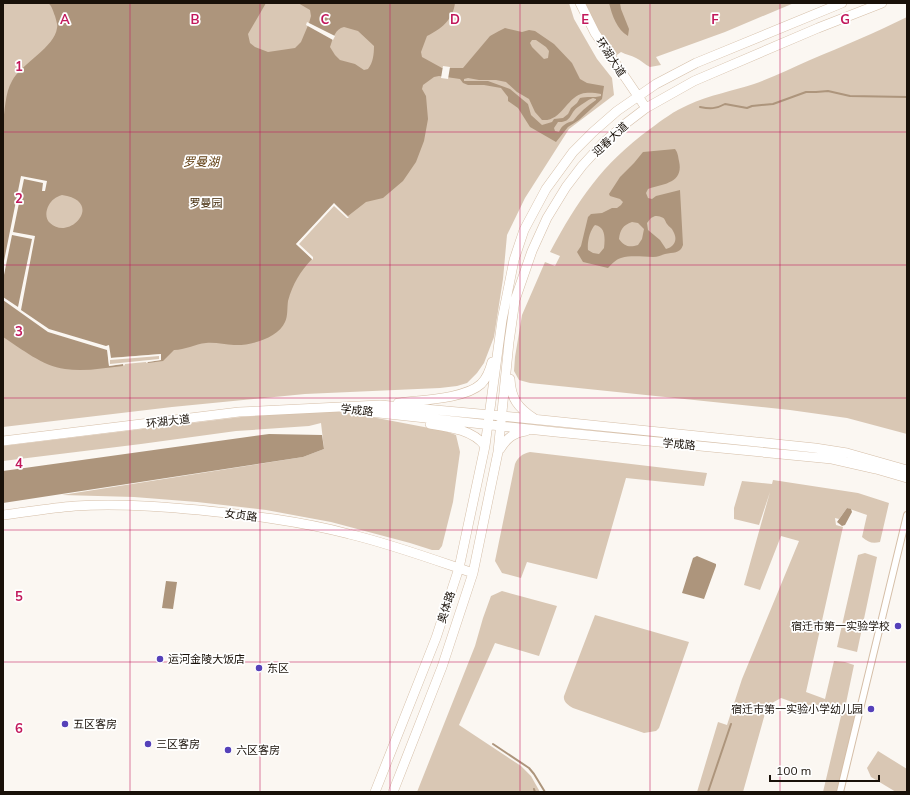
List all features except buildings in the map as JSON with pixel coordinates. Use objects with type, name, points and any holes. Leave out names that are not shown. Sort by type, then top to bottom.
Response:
[{"type":"main road","name":"环湖大道","points":[[580,3],[595,33],[646,108]]},
{"type":"main road","name":"迎春大道","points":[[490,415],[499,340],[506,295],[514,260],[524,230],[546,189],[573,152],[617,111],[656,84],[696,63],[842,3]]},
{"type":"main road","name":"迎春大道","points":[[502,416],[509,342],[515,300],[532,251],[539,234],[566,187],[582,166],[603,143],[646,108],[701,78],[818,28],[882,3]]},
{"type":"main road","points":[[696,63],[701,78]]},
{"type":"main road","points":[[593,132],[603,143]]},
{"type":"main road","points":[[378,409],[466,393],[481,384],[489,372],[499,340]]},
{"type":"main road","points":[[509,342],[510,388],[515,401],[524,412],[536,419]]},
{"type":"main road","name":"环湖大道","points":[[3,441],[239,412],[333,408]]},
{"type":"main road","name":"学成路","points":[[333,408],[490,415],[815,448],[847,453],[907,470]]},
{"type":"main road","points":[[378,409],[454,429],[481,440],[485,446]]},
{"type":"main road","name":"学成路","points":[[378,409],[532,430],[832,459],[907,478]]},
{"type":"main road","name":"奥体路","points":[[375,792],[436,638],[459,568],[485,446],[490,415]]},
{"type":"main road","name":"奥体路","points":[[393,792],[442,667],[458,623],[473,573],[498,452],[502,416]]},
{"type":"main road","points":[[498,452],[506,439],[516,432],[532,430]]},
{"type":"main road","name":"女贞路","points":[[3,515],[74,506],[105,505],[135,505],[223,512],[308,524],[342,532],[384,543],[473,573]]},
{"type":"street","points":[[840,792],[907,516]]},
{"type":"green space","name":"罗曼湖","points":[[3,3],[48,3],[51,5],[54,3],[569,3],[574,19],[597,59],[612,78],[614,95],[569,129],[525,198],[507,235],[503,279],[494,337],[484,363],[467,383],[440,388],[305,394],[172,407],[3,427]]},
{"type":"green space","points":[[584,3],[794,3],[725,32],[656,57],[661,65],[650,67],[638,59],[621,52],[614,57],[592,22]]},
{"type":"green space","points":[[907,17],[907,434],[847,418],[790,410],[530,383],[519,380],[514,371],[522,315],[545,262],[555,266],[560,256],[550,252],[560,233],[592,184],[618,156],[633,142],[668,116],[683,107],[704,98],[754,84]]},
{"type":"green space","points":[[335,410],[445,431],[456,435],[460,452],[453,502],[442,546],[439,550],[432,550],[331,522],[266,510],[134,497],[62,495],[303,457],[324,449],[321,423],[309,426],[236,431],[3,461],[3,446],[241,417]]},
{"type":"green space","points":[[530,452],[707,473],[704,486],[626,478],[597,579],[527,562],[521,578],[502,573],[495,561],[515,464],[517,459]]},
{"type":"green space","points":[[773,480],[858,493],[889,503],[880,542],[870,542],[862,537],[867,515],[847,508],[839,519],[835,518],[836,525],[843,527],[806,692],[825,699],[834,661],[854,665],[845,708],[858,714],[838,792],[823,792],[841,716],[806,707],[781,698],[772,703],[766,710],[743,792],[697,792],[718,722],[727,725],[742,679],[799,541],[781,536],[760,590],[744,585],[770,492],[759,525],[734,519],[734,508],[742,481],[772,484]]},
{"type":"green space","points":[[865,553],[877,557],[857,652],[837,647],[858,555]]},
{"type":"green space","points":[[502,591],[557,606],[539,656],[495,643],[459,725],[521,766],[531,776],[540,792],[417,792],[475,646],[491,596]]},
{"type":"green space","points":[[595,615],[689,642],[659,728],[656,731],[644,733],[573,708],[565,702],[564,696]]},
{"type":"green space","points":[[878,751],[907,769],[906,792],[896,792],[871,777],[867,768]]},
{"type":"water","name":"罗曼湖","points":[[48,3],[266,3],[248,34],[250,43],[255,47],[268,52],[295,48],[301,42],[311,16],[310,10],[298,3],[455,3],[452,14],[446,23],[427,36],[421,52],[422,57],[442,68],[463,68],[490,36],[499,31],[505,28],[522,32],[529,30],[535,31],[554,44],[572,63],[580,79],[587,83],[604,86],[602,99],[579,120],[568,127],[556,142],[530,127],[518,108],[508,101],[508,97],[501,88],[484,85],[468,85],[463,83],[460,79],[439,76],[434,77],[423,85],[422,89],[426,96],[428,119],[424,141],[416,162],[403,181],[383,198],[366,202],[348,216],[334,204],[296,244],[312,259],[300,273],[295,283],[288,301],[285,322],[281,328],[270,337],[248,344],[234,345],[206,343],[174,350],[163,361],[148,363],[161,360],[161,354],[108,358],[109,366],[123,364],[123,366],[87,370],[65,369],[40,361],[3,337],[3,123],[8,91],[12,81],[23,68],[44,49],[55,35],[57,24],[53,10]],"holes":[[[344,27],[358,31],[374,46],[373,58],[368,69],[364,70],[355,64],[340,60],[335,55],[330,47],[335,34]],[[532,40],[536,40],[546,47],[549,51],[548,58],[544,59],[530,43]],[[468,78],[506,82],[517,92],[529,99],[535,112],[542,120],[549,120],[559,114],[571,100],[581,94],[593,93],[601,94],[601,96],[580,98],[568,114],[563,118],[554,119],[552,122],[542,125],[531,115],[528,104],[510,89],[488,81],[464,81],[464,79]],[[593,98],[596,99],[573,121],[563,126],[559,132],[555,131],[554,128],[558,122],[566,121],[575,109]],[[62,195],[75,199],[81,205],[82,212],[80,218],[74,224],[66,227],[58,227],[50,223],[46,214],[49,204],[55,198]]]},
{"type":"water","points":[[609,3],[620,3],[629,29],[628,36],[618,26],[613,17]]},
{"type":"water","points":[[675,149],[677,153],[680,168],[679,174],[676,178],[666,184],[648,189],[646,193],[648,198],[652,199],[656,196],[680,190],[682,248],[676,252],[656,257],[633,256],[621,258],[615,261],[608,268],[583,262],[577,252],[581,246],[588,217],[591,214],[602,213],[612,208],[617,208],[621,205],[623,202],[620,199],[610,196],[609,194],[620,177],[643,152]],"holes":[[[655,216],[660,216],[663,218],[675,234],[675,242],[669,248],[666,249],[660,240],[648,230],[647,223]],[[632,222],[638,223],[644,229],[642,239],[638,245],[627,246],[619,239],[622,228]],[[595,225],[599,226],[604,234],[604,248],[599,254],[588,250],[589,236]]]},
{"type":"water","points":[[269,434],[322,435],[324,449],[303,457],[3,503],[3,471]]},
{"type":"water","points":[[847,508],[851,509],[852,512],[845,525],[842,526],[837,522]]},
{"type":"water","points":[[697,556],[716,564],[704,599],[682,593],[693,558]]},
{"type":"water","points":[[166,581],[177,582],[173,609],[162,608]]},
{"type":"pier","points":[[307,22],[335,36],[333,40],[306,25]]},
{"type":"pier","points":[[443,66],[450,67],[448,79],[441,78]]},
{"type":"pier","points":[[21,176],[47,181],[45,191],[42,191],[43,183],[24,179],[13,232],[35,236],[21,310],[49,329],[106,346],[109,345],[111,358],[161,354],[161,360],[146,363],[125,364],[124,366],[123,364],[109,366],[107,350],[48,332],[3,300],[3,297],[18,307],[32,239],[12,235],[3,280],[3,266]],"holes":[[[159,356],[159,359],[110,364],[110,360]]]},
{"type":"pier","points":[[334,203],[349,218],[347,218],[334,206],[299,244],[313,257],[313,260],[296,244]]},
{"type":"waterway","points":[[700,107],[713,108],[725,104],[747,108],[752,106],[773,104],[806,92],[828,91],[850,96],[907,97]]},
{"type":"waterway","points":[[708,792],[731,724]]},
{"type":"waterway","points":[[493,744],[529,768],[545,792]]},
{"type":"place","name":"宿迁市第一实验学校","points":[[898,626]]},
{"type":"place","name":"运河金陵大饭店","points":[[160,659]]},
{"type":"place","name":"东区","points":[[259,668]]},
{"type":"place","name":"宿迁市第一实验小学幼儿园","points":[[871,709]]},
{"type":"place","name":"五区客房","points":[[65,724]]},
{"type":"place","name":"三区客房","points":[[148,744]]},
{"type":"place","name":"六区客房","points":[[228,750]]},
{"type":"park label","name":"罗曼园","points":[[206,203]]}]
